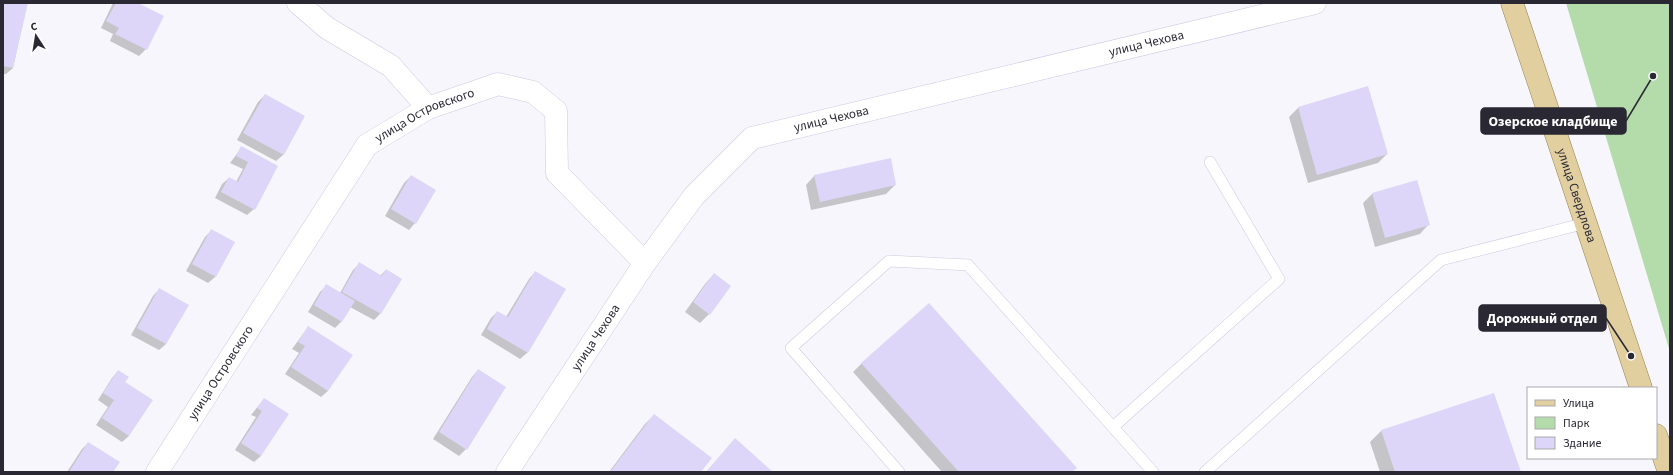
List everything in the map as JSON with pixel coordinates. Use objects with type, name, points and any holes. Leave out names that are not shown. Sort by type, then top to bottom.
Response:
[{"type":"main road","name":"улица Свердлова","points":[[1512,3],[1641,387]]},
{"type":"main road","points":[[1657,438],[1669,472]]},
{"type":"street","points":[[298,3],[327,28],[391,66],[428,108]]},
{"type":"street","name":"улица Чехова","points":[[506,472],[645,263],[694,196],[752,138],[1314,3]]},
{"type":"street","name":"улица Островского","points":[[157,472],[367,146],[428,108],[498,84],[533,92],[556,111],[557,173],[645,263]]},
{"type":"lane","points":[[1113,427],[1279,279],[1210,162]]},
{"type":"lane","points":[[1205,472],[1441,260],[1586,223]]},
{"type":"lane","points":[[899,472],[791,348],[889,261],[968,265],[1153,472]]},
{"type":"green space","points":[[1566,3],[1670,3],[1670,352]]},
{"type":"building","points":[[3,3],[28,3],[13,68],[3,66]]},
{"type":"building","points":[[116,3],[138,3],[164,16],[147,50],[115,34],[119,28],[106,21]]},
{"type":"building","points":[[1368,86],[1388,154],[1317,175],[1298,107]]},
{"type":"building","points":[[265,94],[305,116],[284,155],[243,133]]},
{"type":"building","points":[[241,146],[278,166],[255,210],[221,192],[229,177],[238,182],[248,162],[236,156]]},
{"type":"building","points":[[891,158],[896,185],[820,202],[814,175]]},
{"type":"building","points":[[411,175],[436,190],[416,224],[391,209]]},
{"type":"building","points":[[1417,180],[1430,225],[1385,238],[1372,193]]},
{"type":"building","points":[[211,229],[235,242],[216,277],[192,264]]},
{"type":"building","points":[[359,262],[382,276],[386,269],[402,279],[381,314],[342,292]]},
{"type":"building","points":[[535,271],[566,289],[528,353],[487,329],[497,311],[508,317]]},
{"type":"building","points":[[714,273],[731,286],[710,315],[693,302]]},
{"type":"building","points":[[326,284],[355,301],[342,322],[314,305]]},
{"type":"building","points":[[159,288],[189,305],[166,344],[137,328]]},
{"type":"building","points":[[929,303],[1077,468],[1072,472],[959,472],[861,363]]},
{"type":"building","points":[[308,326],[353,355],[328,391],[291,367],[305,346],[298,342]]},
{"type":"building","points":[[478,369],[506,387],[467,450],[439,432]]},
{"type":"building","points":[[118,370],[129,377],[125,382],[153,400],[129,436],[102,418],[114,400],[103,393]]},
{"type":"building","points":[[1494,393],[1521,472],[1395,472],[1381,430]]},
{"type":"building","points":[[264,398],[289,414],[261,456],[241,443],[262,411],[257,408]]},
{"type":"building","points":[[654,414],[712,458],[701,472],[610,472]]},
{"type":"building","points":[[735,438],[773,472],[706,472]]},
{"type":"building","points":[[88,442],[120,462],[113,472],[69,472]]},
{"type":"place","name":"Озерское кладбище","points":[[1653,76]]},
{"type":"place","name":"Дорожный отдел","points":[[1631,356]]}]
